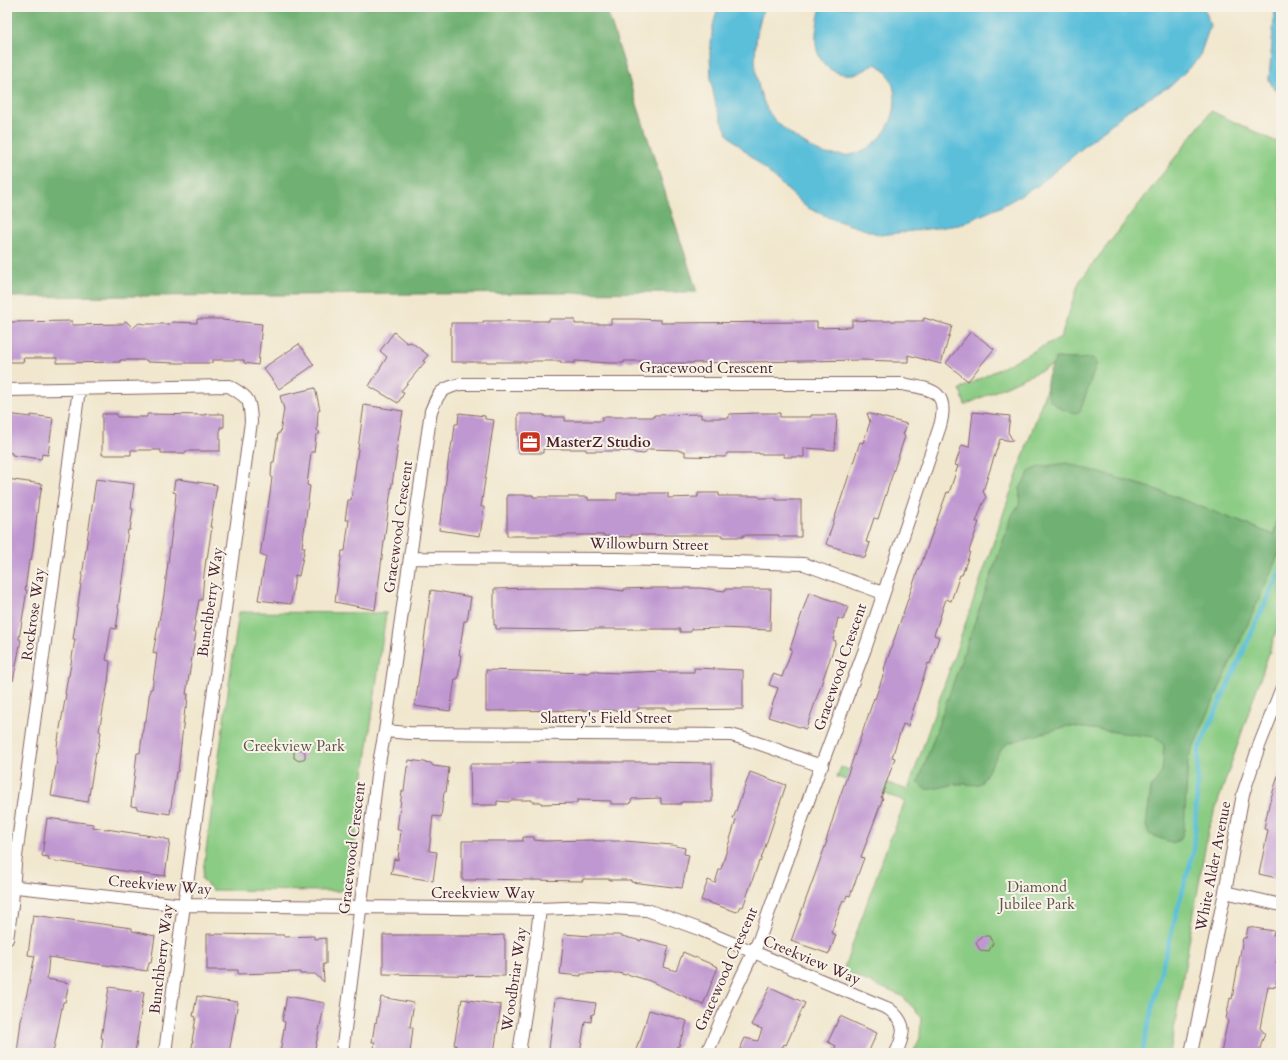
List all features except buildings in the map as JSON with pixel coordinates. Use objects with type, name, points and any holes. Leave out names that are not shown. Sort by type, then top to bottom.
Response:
[{"type":"street","name":"Gracewood Crescent","points":[[342,1053],[378,768],[385,731],[431,411],[437,397],[447,387],[461,384],[902,384],[928,389],[939,395],[943,405],[943,414],[883,593],[754,952],[707,1053]]},
{"type":"street","name":"Bunchberry Way","points":[[7,390],[229,386],[247,398],[250,407],[251,422],[165,1053]]},
{"type":"street","name":"Rockrose Way","points":[[7,939],[10,886],[16,856],[80,389]]},
{"type":"street","name":"Willowburn Street","points":[[410,558],[618,559],[804,564],[883,593]]},
{"type":"street","name":"White Alder Avenue","points":[[1191,1053],[1225,892],[1243,794],[1257,752],[1281,690]]},
{"type":"street","name":"Slattery's Field Street","points":[[385,731],[417,733],[731,735],[756,741],[822,766]]},
{"type":"street","name":"Creekview Way","points":[[10,886],[184,905],[540,909],[591,907],[647,910],[700,929],[889,1009],[898,1016],[902,1024],[902,1034],[896,1053]]},
{"type":"street","points":[[1225,892],[1281,905]]},
{"type":"street","name":"Woodbriar Way","points":[[519,1053],[540,909]]},
{"type":"green space","points":[[7,7],[606,7],[697,292],[7,297]]},
{"type":"green space","name":"Diamond Jubilee Park","points":[[1211,111],[1281,144],[1281,618],[1208,831],[1170,1053],[913,1053],[920,1038],[921,1016],[902,996],[843,971],[891,835],[894,831],[905,801],[837,777],[841,767],[908,790],[1055,364],[965,405],[960,389],[1061,337],[1079,282]]},
{"type":"green space","points":[[1056,358],[1091,358],[1095,359],[1097,362],[1080,412],[1078,413],[1069,412],[1055,405],[1047,393],[1047,379]]},
{"type":"green space","points":[[1281,454],[1281,497],[1274,471]]},
{"type":"green space","points":[[1067,463],[1155,489],[1274,535],[1281,497],[1281,549],[1188,759],[1184,830],[1181,839],[1173,843],[1149,834],[1146,826],[1151,788],[1162,772],[1164,745],[1154,737],[1068,726],[1008,743],[1001,749],[981,783],[973,785],[954,784],[940,788],[925,789],[918,783],[1013,513],[1019,506],[1020,488],[1030,471],[1039,467]]},
{"type":"green space","name":"Creekview Park","points":[[239,612],[386,613],[349,886],[340,891],[212,890],[202,879]]},
{"type":"water","points":[[718,7],[765,7],[758,29],[755,54],[759,90],[767,109],[773,118],[783,128],[813,149],[828,154],[846,155],[855,154],[871,146],[881,137],[890,123],[893,114],[895,104],[894,92],[892,82],[887,73],[875,64],[858,73],[852,74],[838,73],[827,67],[817,51],[816,44],[817,26],[821,7],[1203,7],[1210,26],[1199,58],[1172,85],[1128,110],[1037,186],[1000,207],[959,225],[881,235],[832,219],[806,207],[728,135],[716,106],[711,81],[710,52],[713,26]]},
{"type":"water","points":[[1275,7],[1281,7],[1281,94],[1273,88],[1269,79]]},
{"type":"waterway","points":[[1142,1053],[1161,971],[1194,849],[1199,748],[1281,569]]},
{"type":"place","name":"MasterZ Studio","points":[[530,442]]}]
